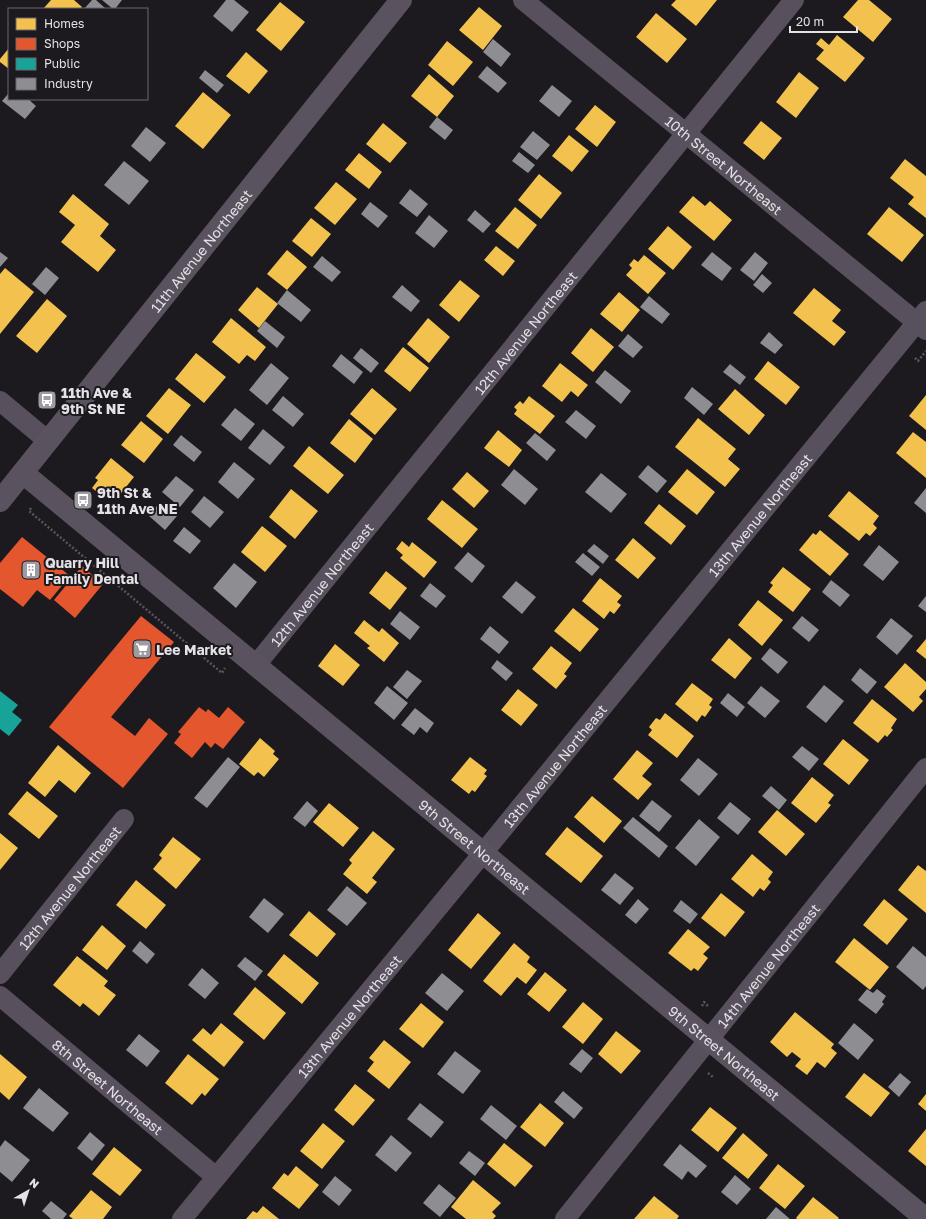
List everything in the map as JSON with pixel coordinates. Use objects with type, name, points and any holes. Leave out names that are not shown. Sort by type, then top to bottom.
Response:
[{"type":"street","name":"11th Avenue Northeast","points":[[0,501],[401,0]]},
{"type":"street","name":"10th Street Northeast","points":[[523,0],[686,133],[923,321]]},
{"type":"street","name":"12th Avenue Northeast","points":[[256,665],[794,0]]},
{"type":"street","name":"13th Avenue Northeast","points":[[182,1219],[923,321]]},
{"type":"street","points":[[0,401],[48,441]]},
{"type":"street","name":"9th Street Northeast","points":[[23,473],[926,1219]]},
{"type":"street","name":"14th Avenue Northeast","points":[[565,1219],[708,1038],[926,768]]},
{"type":"street","name":"12th Avenue Northeast","points":[[0,974],[124,820]]},
{"type":"street","name":"8th Street Northeast","points":[[0,996],[216,1177]]},
{"type":"path","points":[[918,361],[926,351]]},
{"type":"path","points":[[29,511],[222,673]]},
{"type":"building: Homes","points":[[51,0],[74,0],[82,7],[81,8],[44,8]]},
{"type":"building: Homes","points":[[676,0],[717,0],[696,26],[671,5]]},
{"type":"building: Homes","points":[[858,0],[869,0],[892,19],[873,42],[843,17]]},
{"type":"building: Homes","points":[[280,2],[305,22],[281,51],[256,30]]},
{"type":"building: Homes","points":[[479,7],[502,26],[483,50],[459,30]]},
{"type":"building: Homes","points":[[656,13],[687,39],[667,63],[636,37]]},
{"type":"building: Homes","points":[[837,35],[865,58],[845,82],[816,59],[824,50],[816,44],[821,38],[829,45]]},
{"type":"building: Homes","points":[[447,41],[473,62],[453,86],[428,65]]},
{"type":"building: Homes","points":[[8,49],[8,68],[0,62],[0,59]]},
{"type":"building: Homes","points":[[246,52],[268,71],[249,94],[226,76]]},
{"type":"building: Homes","points":[[799,72],[819,88],[796,118],[776,102]]},
{"type":"building: Homes","points":[[429,74],[454,96],[437,117],[411,96]]},
{"type":"building: Homes","points":[[203,92],[231,115],[203,149],[175,126]]},
{"type":"building: Homes","points":[[595,105],[616,122],[597,147],[575,129]]},
{"type":"building: Homes","points":[[761,121],[782,138],[764,160],[743,143]]},
{"type":"building: Homes","points":[[383,123],[407,143],[390,163],[366,144]]},
{"type":"building: Homes","points":[[569,135],[589,151],[572,172],[552,156]]},
{"type":"building: Homes","points":[[359,153],[382,172],[369,189],[345,170]]},
{"type":"building: Homes","points":[[905,159],[926,176],[926,218],[908,204],[914,197],[890,178]]},
{"type":"building: Homes","points":[[539,174],[562,193],[541,219],[518,200]]},
{"type":"building: Homes","points":[[336,182],[357,199],[335,225],[314,208]]},
{"type":"building: Homes","points":[[73,194],[109,224],[100,236],[116,250],[98,272],[61,242],[75,225],[59,212]]},
{"type":"building: Homes","points":[[693,196],[705,206],[710,201],[732,220],[714,241],[679,212]]},
{"type":"building: Homes","points":[[515,207],[537,225],[518,249],[495,231]]},
{"type":"building: Homes","points":[[889,207],[924,235],[902,262],[867,234]]},
{"type":"building: Homes","points":[[311,218],[331,234],[312,257],[292,241]]},
{"type":"building: Homes","points":[[668,226],[692,247],[673,270],[648,249]]},
{"type":"building: Homes","points":[[496,246],[515,261],[503,276],[484,260]]},
{"type":"building: Homes","points":[[287,250],[307,267],[287,290],[267,274]]},
{"type":"building: Homes","points":[[644,255],[666,273],[648,294],[626,275],[632,268],[629,265],[634,259],[638,262]]},
{"type":"building: Homes","points":[[5,268],[34,292],[0,334],[0,274]]},
{"type":"building: Homes","points":[[460,280],[480,296],[459,322],[439,305]]},
{"type":"building: Homes","points":[[257,287],[278,304],[259,328],[238,310]]},
{"type":"building: Homes","points":[[814,288],[841,310],[832,321],[846,332],[834,346],[793,313]]},
{"type":"building: Homes","points":[[619,292],[640,310],[622,332],[600,314]]},
{"type":"building: Homes","points":[[47,299],[67,316],[37,353],[16,336]]},
{"type":"building: Homes","points":[[231,318],[266,347],[255,361],[247,355],[239,364],[212,342]]},
{"type":"building: Homes","points":[[428,318],[450,337],[429,363],[407,344]]},
{"type":"building: Homes","points":[[591,328],[614,347],[593,372],[571,353]]},
{"type":"building: Homes","points":[[403,347],[429,368],[410,392],[384,371]]},
{"type":"building: Homes","points":[[196,353],[226,377],[204,403],[175,379]]},
{"type":"building: Homes","points":[[768,361],[800,387],[786,405],[754,379]]},
{"type":"building: Homes","points":[[560,363],[588,385],[578,397],[571,391],[562,402],[542,386]]},
{"type":"building: Homes","points":[[169,388],[191,405],[168,434],[146,416]]},
{"type":"building: Homes","points":[[372,388],[397,409],[375,435],[350,414]]},
{"type":"building: Homes","points":[[735,389],[765,415],[749,435],[718,409]]},
{"type":"building: Homes","points":[[926,395],[926,430],[909,416]]},
{"type":"building: Homes","points":[[529,396],[555,416],[540,434],[514,414],[517,410],[514,407],[520,401],[523,404]]},
{"type":"building: Homes","points":[[698,418],[736,449],[728,459],[740,469],[725,487],[675,447]]},
{"type":"building: Homes","points":[[349,419],[373,439],[355,463],[330,443]]},
{"type":"building: Homes","points":[[141,421],[163,439],[144,463],[121,445]]},
{"type":"building: Homes","points":[[498,430],[522,450],[509,467],[484,448]]},
{"type":"building: Homes","points":[[913,432],[926,442],[926,478],[896,453]]},
{"type":"building: Homes","points":[[309,446],[344,475],[328,494],[293,466]]},
{"type":"building: Homes","points":[[111,458],[134,477],[118,497],[108,489],[102,496],[92,488],[98,480],[95,478]]},
{"type":"building: Homes","points":[[687,469],[715,492],[697,515],[668,492]]},
{"type":"building: Homes","points":[[467,472],[489,491],[474,508],[452,489]]},
{"type":"building: Homes","points":[[291,489],[318,511],[295,539],[269,517]]},
{"type":"building: Homes","points":[[849,491],[879,516],[873,524],[877,528],[870,536],[866,533],[859,541],[828,516]]},
{"type":"building: Homes","points":[[442,500],[478,529],[462,548],[427,519]]},
{"type":"building: Homes","points":[[659,504],[686,526],[671,545],[644,523]]},
{"type":"building: Homes","points":[[262,526],[287,546],[265,572],[241,552]]},
{"type":"building: Homes","points":[[820,530],[849,554],[830,576],[799,550],[813,533],[816,535]]},
{"type":"building: Homes","points":[[633,538],[656,558],[638,579],[615,560]]},
{"type":"building: Homes","points":[[402,541],[409,547],[412,542],[437,562],[424,578],[400,558],[403,555],[396,549]]},
{"type":"building: Homes","points":[[783,567],[811,589],[793,612],[768,592],[773,585],[770,583]]},
{"type":"building: Homes","points":[[386,571],[407,588],[390,610],[369,593]]},
{"type":"building: Homes","points":[[600,578],[622,596],[617,602],[621,605],[614,614],[610,611],[604,619],[582,601]]},
{"type":"building: Homes","points":[[758,600],[783,620],[762,646],[738,625]]},
{"type":"building: Homes","points":[[573,608],[599,629],[580,652],[554,631]]},
{"type":"building: Homes","points":[[364,620],[379,632],[382,628],[399,643],[384,662],[367,648],[370,646],[354,633]]},
{"type":"building: Homes","points":[[729,638],[752,658],[735,679],[711,660]]},
{"type":"building: Homes","points":[[926,639],[926,659],[916,651]]},
{"type":"building: Homes","points":[[335,644],[360,665],[343,686],[318,666]]},
{"type":"building: Homes","points":[[551,646],[572,663],[564,674],[567,676],[556,689],[532,669]]},
{"type":"building: Homes","points":[[905,663],[926,682],[926,689],[919,697],[923,701],[913,712],[884,687]]},
{"type":"building: Homes","points":[[692,683],[713,699],[709,705],[712,707],[705,717],[702,715],[697,722],[675,704]]},
{"type":"building: Homes","points":[[518,689],[538,705],[521,726],[501,710]]},
{"type":"building: Homes","points":[[872,699],[897,719],[891,728],[893,730],[887,737],[885,735],[878,743],[853,723]]},
{"type":"building: Homes","points":[[665,713],[694,736],[677,758],[648,735],[652,730],[649,727],[656,718],[660,720]]},
{"type":"building: Homes","points":[[260,738],[275,751],[273,754],[279,759],[264,777],[258,772],[254,776],[239,764]]},
{"type":"building: Homes","points":[[843,739],[869,760],[849,785],[823,764]]},
{"type":"building: Homes","points":[[58,745],[91,773],[75,793],[59,780],[45,797],[28,783]]},
{"type":"building: Homes","points":[[637,750],[653,763],[642,776],[652,784],[638,800],[613,779]]},
{"type":"building: Homes","points":[[470,757],[487,770],[484,774],[487,776],[475,792],[472,790],[469,794],[451,780]]},
{"type":"building: Homes","points":[[812,777],[834,795],[828,803],[831,805],[816,823],[791,803]]},
{"type":"building: Homes","points":[[27,791],[58,816],[39,839],[8,814]]},
{"type":"building: Homes","points":[[592,796],[622,821],[604,843],[574,817]]},
{"type":"building: Homes","points":[[329,803],[359,828],[343,847],[313,822]]},
{"type":"building: Homes","points":[[777,810],[805,834],[786,856],[758,832]]},
{"type":"building: Homes","points":[[567,827],[603,856],[581,883],[545,854]]},
{"type":"building: Homes","points":[[373,831],[395,849],[372,878],[377,882],[367,894],[343,874],[352,863],[349,860]]},
{"type":"building: Homes","points":[[0,833],[18,848],[0,870]]},
{"type":"building: Homes","points":[[173,837],[201,859],[176,889],[153,869],[162,858],[159,855]]},
{"type":"building: Homes","points":[[752,854],[773,872],[768,879],[771,882],[764,891],[760,888],[753,897],[731,879]]},
{"type":"building: Homes","points":[[918,865],[926,871],[926,913],[898,890]]},
{"type":"building: Homes","points":[[136,880],[166,905],[146,929],[116,905]]},
{"type":"building: Homes","points":[[721,893],[745,912],[725,937],[701,918]]},
{"type":"building: Homes","points":[[884,899],[908,919],[887,945],[863,925]]},
{"type":"building: Homes","points":[[309,911],[336,934],[317,957],[289,935]]},
{"type":"building: Homes","points":[[478,913],[501,933],[471,969],[448,950]]},
{"type":"building: Homes","points":[[102,925],[126,946],[107,970],[82,950]]},
{"type":"building: Homes","points":[[688,929],[710,947],[703,954],[708,958],[698,971],[694,968],[691,971],[668,953]]},
{"type":"building: Homes","points":[[854,938],[889,967],[870,990],[835,962]]},
{"type":"building: Homes","points":[[514,943],[530,957],[527,962],[537,970],[526,984],[517,977],[501,996],[483,981]]},
{"type":"building: Homes","points":[[284,954],[319,983],[302,1004],[267,975]]},
{"type":"building: Homes","points":[[77,956],[108,981],[104,986],[116,995],[99,1016],[83,1003],[80,1007],[53,985]]},
{"type":"building: Homes","points":[[545,972],[567,990],[549,1012],[527,994]]},
{"type":"building: Homes","points":[[255,987],[286,1013],[264,1040],[233,1014]]},
{"type":"building: Homes","points":[[583,1002],[603,1019],[583,1044],[562,1027]]},
{"type":"building: Homes","points":[[421,1003],[444,1022],[423,1048],[399,1029]]},
{"type":"building: Homes","points":[[795,1012],[834,1044],[831,1048],[837,1053],[825,1068],[817,1062],[807,1075],[795,1066],[801,1059],[792,1052],[787,1057],[770,1042]]},
{"type":"building: Homes","points":[[221,1023],[244,1042],[224,1067],[192,1040],[203,1028],[211,1035]]},
{"type":"building: Homes","points":[[616,1031],[641,1051],[621,1074],[598,1054]]},
{"type":"building: Homes","points":[[384,1040],[411,1062],[389,1089],[367,1071],[374,1062],[369,1058]]},
{"type":"building: Homes","points":[[0,1054],[27,1077],[9,1100],[0,1092]]},
{"type":"building: Homes","points":[[188,1054],[219,1079],[205,1096],[202,1093],[192,1105],[165,1083]]},
{"type":"building: Homes","points":[[864,1073],[890,1093],[871,1117],[845,1097]]},
{"type":"building: Homes","points":[[355,1084],[375,1100],[353,1126],[334,1110]]},
{"type":"building: Homes","points":[[926,1094],[926,1111],[918,1104]]},
{"type":"building: Homes","points":[[540,1103],[564,1123],[545,1147],[520,1127]]},
{"type":"building: Homes","points":[[710,1107],[737,1128],[718,1152],[691,1130]]},
{"type":"building: Homes","points":[[323,1123],[345,1141],[322,1169],[300,1151]]},
{"type":"building: Homes","points":[[926,1129],[926,1166],[908,1151]]},
{"type":"building: Homes","points":[[743,1133],[768,1155],[748,1179],[722,1158]]},
{"type":"building: Homes","points":[[504,1143],[533,1166],[515,1187],[487,1164]]},
{"type":"building: Homes","points":[[114,1147],[142,1170],[120,1196],[92,1174]]},
{"type":"building: Homes","points":[[778,1164],[805,1186],[785,1209],[759,1188]]},
{"type":"building: Homes","points":[[296,1166],[319,1185],[299,1209],[272,1188],[284,1173],[288,1176]]},
{"type":"building: Homes","points":[[473,1180],[501,1203],[492,1212],[496,1216],[493,1219],[466,1219],[451,1207]]},
{"type":"building: Homes","points":[[91,1190],[112,1207],[103,1219],[73,1219],[69,1216]]},
{"type":"building: Homes","points":[[654,1196],[679,1216],[677,1219],[634,1219]]},
{"type":"building: Homes","points":[[813,1197],[839,1218],[797,1219],[796,1218]]},
{"type":"building: Homes","points":[[263,1206],[279,1219],[246,1219],[253,1211],[257,1213]]},
{"type":"building: Shops","name":"Quarry Hill Family Dental","points":[[22,537],[70,576],[50,600],[37,590],[23,607],[0,589],[0,563]]},
{"type":"building: Shops","points":[[82,566],[103,584],[75,618],[54,600]]},
{"type":"building: Shops","points":[[141,616],[174,642],[111,717],[135,736],[149,718],[168,734],[123,788],[49,727]]},
{"type":"building: Shops","points":[[199,707],[206,712],[208,709],[219,718],[228,707],[245,722],[223,749],[215,743],[211,748],[205,742],[192,758],[174,743],[181,734],[178,732]]},
{"type":"building: Public","points":[[0,691],[18,705],[12,712],[22,720],[9,736],[0,729]]},
{"type":"building: Industry","points":[[92,0],[96,0],[105,8],[85,8]]},
{"type":"building: Industry","points":[[102,0],[122,0],[116,8],[112,8]]},
{"type":"building: Industry","points":[[226,0],[234,0],[249,12],[232,32],[213,16]]},
{"type":"building: Industry","points":[[493,39],[511,54],[501,67],[483,52]]},
{"type":"building: Industry","points":[[487,66],[507,83],[498,93],[478,77]]},
{"type":"building: Industry","points":[[205,70],[224,85],[217,93],[199,78]]},
{"type":"building: Industry","points":[[552,85],[572,101],[559,117],[539,101]]},
{"type":"building: Industry","points":[[8,94],[8,100],[29,100],[36,106],[25,119],[2,101]]},
{"type":"building: Industry","points":[[437,117],[453,130],[445,140],[429,127]]},
{"type":"building: Industry","points":[[146,127],[166,143],[150,162],[131,146]]},
{"type":"building: Industry","points":[[533,131],[550,145],[537,160],[520,147]]},
{"type":"building: Industry","points":[[519,152],[535,165],[528,173],[512,161]]},
{"type":"building: Industry","points":[[124,161],[149,181],[129,205],[104,185]]},
{"type":"building: Industry","points":[[410,189],[428,204],[417,217],[399,203]]},
{"type":"building: Industry","points":[[370,202],[388,216],[378,228],[361,214]]},
{"type":"building: Industry","points":[[475,210],[491,224],[483,233],[467,220]]},
{"type":"building: Industry","points":[[429,215],[448,231],[434,248],[415,233]]},
{"type":"building: Industry","points":[[0,252],[8,258],[0,267]]},
{"type":"building: Industry","points":[[712,252],[732,268],[722,281],[701,265]]},
{"type":"building: Industry","points":[[755,252],[768,263],[754,281],[740,270]]},
{"type":"building: Industry","points":[[322,256],[341,272],[332,282],[313,267]]},
{"type":"building: Industry","points":[[46,267],[59,278],[45,295],[32,284]]},
{"type":"building: Industry","points":[[762,274],[772,283],[763,293],[753,285]]},
{"type":"building: Industry","points":[[402,285],[420,301],[411,312],[392,297]]},
{"type":"building: Industry","points":[[287,290],[311,310],[301,322],[277,303]]},
{"type":"building: Industry","points":[[649,296],[670,314],[662,324],[640,307]]},
{"type":"building: Industry","points":[[265,321],[285,337],[277,348],[257,331]]},
{"type":"building: Industry","points":[[769,332],[783,345],[775,354],[760,343]]},
{"type":"building: Industry","points":[[628,334],[643,347],[633,358],[618,346]]},
{"type":"building: Industry","points":[[361,348],[379,363],[371,373],[353,358]]},
{"type":"building: Industry","points":[[341,354],[363,372],[354,384],[332,366]]},
{"type":"building: Industry","points":[[271,363],[289,378],[267,405],[249,390]]},
{"type":"building: Industry","points":[[730,364],[746,377],[740,385],[723,372]]},
{"type":"building: Industry","points":[[605,370],[631,391],[621,404],[595,382]]},
{"type":"building: Industry","points":[[692,387],[713,404],[704,415],[684,398]]},
{"type":"building: Industry","points":[[283,396],[304,414],[293,427],[272,410]]},
{"type":"building: Industry","points":[[235,408],[255,424],[241,441],[221,425]]},
{"type":"building: Industry","points":[[576,410],[596,426],[586,439],[565,422]]},
{"type":"building: Industry","points":[[263,429],[285,447],[270,465],[248,448]]},
{"type":"building: Industry","points":[[535,433],[556,450],[547,461],[526,443]]},
{"type":"building: Industry","points":[[181,435],[202,452],[194,462],[173,445]]},
{"type":"building: Industry","points":[[234,462],[255,479],[238,499],[218,482]]},
{"type":"building: Industry","points":[[648,465],[667,481],[657,493],[638,477]]},
{"type":"building: Industry","points":[[514,469],[538,489],[525,505],[501,485]]},
{"type":"building: Industry","points":[[601,473],[627,494],[611,513],[585,492]]},
{"type":"building: Industry","points":[[176,476],[194,490],[180,507],[162,492]]},
{"type":"building: Industry","points":[[926,488],[926,513],[914,503]]},
{"type":"building: Industry","points":[[204,496],[224,512],[210,528],[191,512]]},
{"type":"building: Industry","points":[[160,502],[177,516],[165,530],[149,516]]},
{"type":"building: Industry","points":[[184,527],[201,541],[190,554],[173,541]]},
{"type":"building: Industry","points":[[594,544],[609,556],[603,564],[587,551]]},
{"type":"building: Industry","points":[[879,545],[899,562],[883,581],[863,565]]},
{"type":"building: Industry","points":[[468,552],[485,566],[472,583],[454,568]]},
{"type":"building: Industry","points":[[583,553],[600,567],[592,576],[575,562]]},
{"type":"building: Industry","points":[[234,563],[257,582],[236,608],[213,588]]},
{"type":"building: Industry","points":[[831,580],[850,595],[840,607],[822,592]]},
{"type":"building: Industry","points":[[516,581],[536,597],[522,614],[502,597]]},
{"type":"building: Industry","points":[[430,583],[446,596],[436,608],[420,596]]},
{"type":"building: Industry","points":[[926,596],[926,612],[918,606]]},
{"type":"building: Industry","points":[[400,611],[420,627],[410,640],[390,624]]},
{"type":"building: Industry","points":[[802,616],[819,630],[809,642],[792,628]]},
{"type":"building: Industry","points":[[891,618],[913,636],[897,655],[876,637]]},
{"type":"building: Industry","points":[[490,626],[509,642],[499,654],[480,639]]},
{"type":"building: Industry","points":[[770,648],[788,662],[778,674],[761,659]]},
{"type":"building: Industry","points":[[497,660],[513,673],[506,681],[491,668]]},
{"type":"building: Industry","points":[[860,668],[877,682],[867,694],[851,680]]},
{"type":"building: Industry","points":[[407,670],[422,681],[407,699],[393,687]]},
{"type":"building: Industry","points":[[824,685],[844,701],[826,723],[806,707]]},
{"type":"building: Industry","points":[[387,686],[408,703],[394,720],[374,703]]},
{"type":"building: Industry","points":[[761,686],[780,701],[765,718],[747,703]]},
{"type":"building: Industry","points":[[728,693],[745,707],[737,717],[720,703]]},
{"type":"building: Industry","points":[[415,708],[434,723],[427,733],[420,727],[414,735],[401,725]]},
{"type":"building: Industry","points":[[802,746],[819,759],[809,771],[792,757]]},
{"type":"building: Industry","points":[[228,757],[240,767],[207,808],[194,798]]},
{"type":"building: Industry","points":[[698,758],[718,774],[699,796],[680,780]]},
{"type":"building: Industry","points":[[771,786],[787,800],[779,810],[762,796]]},
{"type":"building: Industry","points":[[652,800],[672,816],[659,832],[639,816]]},
{"type":"building: Industry","points":[[307,801],[318,811],[305,827],[293,818]]},
{"type":"building: Industry","points":[[730,802],[751,819],[738,835],[717,818]]},
{"type":"building: Industry","points":[[633,817],[668,846],[659,858],[623,828]]},
{"type":"building: Industry","points":[[699,819],[720,837],[696,866],[675,848]]},
{"type":"building: Industry","points":[[615,873],[634,888],[620,905],[601,890]]},
{"type":"building: Industry","points":[[347,886],[367,903],[347,926],[327,910]]},
{"type":"building: Industry","points":[[264,898],[284,914],[268,933],[249,917]]},
{"type":"building: Industry","points":[[638,899],[649,909],[636,924],[625,915]]},
{"type":"building: Industry","points":[[681,900],[698,914],[690,924],[673,911]]},
{"type":"building: Industry","points":[[140,941],[155,954],[147,964],[132,951]]},
{"type":"building: Industry","points":[[913,946],[926,957],[926,986],[923,990],[896,967]]},
{"type":"building: Industry","points":[[245,957],[263,971],[255,981],[237,966]]},
{"type":"building: Industry","points":[[202,968],[219,983],[205,999],[188,985]]},
{"type":"building: Industry","points":[[442,973],[464,991],[447,1011],[425,993]]},
{"type":"building: Industry","points":[[867,989],[873,993],[877,989],[886,996],[882,1002],[884,1004],[876,1014],[858,1000]]},
{"type":"building: Industry","points":[[854,1023],[874,1040],[858,1060],[838,1043]]},
{"type":"building: Industry","points":[[139,1034],[160,1051],[147,1067],[126,1050]]},
{"type":"building: Industry","points":[[582,1049],[593,1058],[581,1073],[569,1064]]},
{"type":"building: Industry","points":[[455,1051],[481,1071],[463,1094],[437,1074]]},
{"type":"building: Industry","points":[[900,1073],[911,1082],[899,1097],[888,1087]]},
{"type":"building: Industry","points":[[39,1088],[69,1113],[53,1132],[23,1108]]},
{"type":"building: Industry","points":[[563,1091],[583,1108],[574,1119],[554,1102]]},
{"type":"building: Industry","points":[[420,1103],[444,1122],[431,1138],[407,1119]]},
{"type":"building: Industry","points":[[491,1105],[517,1126],[506,1140],[480,1119]]},
{"type":"building: Industry","points":[[90,1132],[105,1145],[92,1161],[77,1148]]},
{"type":"building: Industry","points":[[391,1135],[412,1153],[396,1172],[375,1155]]},
{"type":"building: Industry","points":[[5,1140],[30,1160],[12,1182],[0,1172],[0,1147]]},
{"type":"building: Industry","points":[[680,1144],[707,1166],[696,1178],[688,1171],[682,1180],[663,1165]]},
{"type":"building: Industry","points":[[469,1151],[485,1163],[475,1176],[459,1163]]},
{"type":"building: Industry","points":[[735,1175],[751,1189],[737,1205],[721,1192]]},
{"type":"building: Industry","points":[[335,1176],[352,1190],[339,1206],[322,1192]]},
{"type":"building: Industry","points":[[439,1184],[456,1198],[440,1217],[423,1203]]},
{"type":"building: Industry","points":[[51,1201],[67,1214],[63,1219],[51,1219],[42,1211]]},
{"type":"building: Industry","points":[[776,1207],[790,1219],[766,1219]]},
{"type":"place","name":"11th Ave & 9th St NE","points":[[47,400]]},
{"type":"place","name":"9th St & 11th Ave NE","points":[[83,500]]},
{"type":"place","name":"Quarry Hill Family Dental","points":[[31,570]]},
{"type":"place","name":"Lee Market","points":[[142,649]]}]
